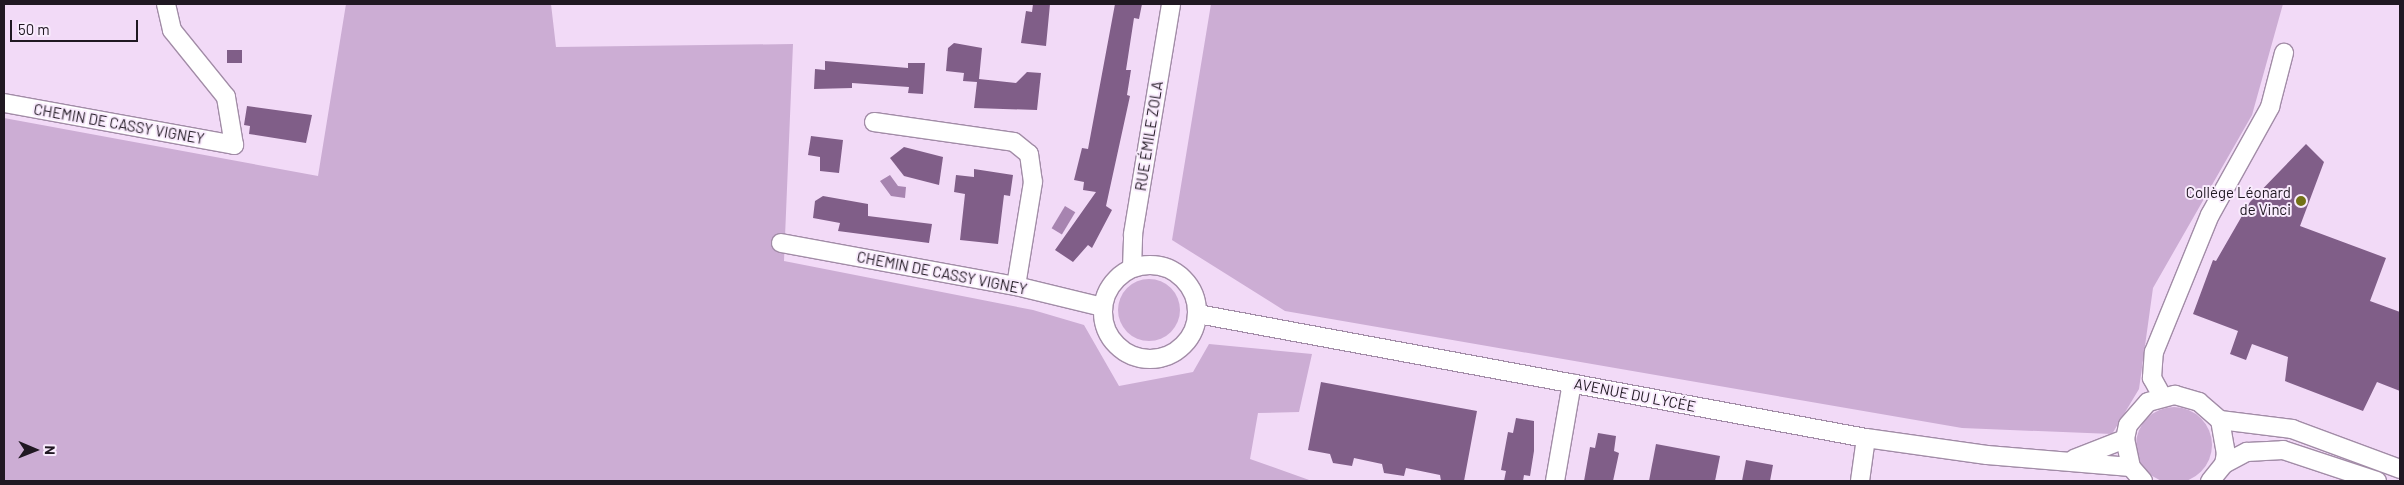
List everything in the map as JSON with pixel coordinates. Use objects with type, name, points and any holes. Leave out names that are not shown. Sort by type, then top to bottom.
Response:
[{"type":"street","name":"CHEMIN DE CASSY VIGNEY","points":[[4,103],[234,145],[226,97],[172,30],[166,4]]},
{"type":"street","name":"RUE ÉMILE ZOLA","points":[[1132,268],[1133,234],[1170,4]]},
{"type":"street","points":[[2162,396],[2152,378],[2154,352],[2210,215],[2270,107],[2284,53]]},
{"type":"street","points":[[874,122],[1014,142],[1029,154],[1033,182],[1016,286]]},
{"type":"street","name":"CHEMIN DE CASSY VIGNEY","points":[[781,243],[1016,286],[1103,307]]},
{"type":"street","points":[[1155,265],[1178,273],[1189,284],[1198,314],[1195,329],[1176,353],[1146,360],[1132,356],[1114,342],[1104,322],[1103,307],[1112,284],[1132,268],[1155,265]]},
{"type":"street","name":"AVENUE DU LYCÉE","points":[[1198,314],[1866,438],[1987,455],[2074,459],[2099,467],[2131,467]]},
{"type":"street","points":[[1555,481],[1572,383]]},
{"type":"street","points":[[2143,481],[2131,467],[2125,439],[2136,412],[2162,396],[2187,397],[2220,420],[2292,429],[2400,469]]},
{"type":"street","points":[[2220,420],[2226,442],[2224,464]]},
{"type":"street","points":[[1860,481],[1866,438]]},
{"type":"street","name":"AVENUE DU LYCÉE","points":[[2074,459],[2125,439]]},
{"type":"street","points":[[2210,481],[2224,464],[2247,452],[2283,450],[2377,481]]},
{"type":"shaded area","points":[[346,4],[551,4],[556,47],[793,44],[784,261],[1033,310],[1084,325],[1119,386],[1193,372],[1209,344],[1312,354],[1299,412],[1258,413],[1250,459],[1312,481],[4,481],[4,118],[318,176]]},
{"type":"shaded area","points":[[1211,4],[2283,4],[2252,115],[2153,288],[2139,389],[2112,434],[1962,428],[1285,311],[1172,240]]},
{"type":"shaded area","points":[[890,175],[898,186],[906,187],[905,198],[891,196],[880,181]]},
{"type":"shaded area","points":[[1065,206],[1075,212],[1062,234],[1052,228]]},
{"type":"shaded area","points":[[1143,279],[1155,279],[1171,288],[1178,298],[1180,310],[1178,322],[1171,332],[1155,341],[1143,341],[1132,336],[1123,327],[1118,316],[1118,304],[1123,293],[1132,284]]},
{"type":"shaded area","points":[[2174,407],[2189,410],[2201,418],[2209,430],[2212,445],[2209,460],[2201,472],[2189,480],[2174,483],[2159,480],[2147,472],[2139,460],[2136,445],[2139,430],[2147,418],[2159,410]]},
{"type":"building","points":[[1033,4],[1050,4],[1046,46],[1021,43],[1026,11],[1032,12]]},
{"type":"building","points":[[1115,4],[1142,4],[1139,19],[1134,18],[1126,70],[1131,70],[1127,95],[1130,96],[1106,206],[1112,210],[1092,248],[1088,245],[1073,262],[1055,250],[1096,192],[1083,190],[1084,182],[1074,180],[1082,148],[1088,149]]},
{"type":"building","points":[[954,43],[982,48],[979,79],[1016,83],[1027,72],[1041,73],[1037,110],[974,108],[977,82],[963,81],[964,73],[946,71],[948,48]]},
{"type":"building","points":[[227,50],[242,50],[242,63],[227,63]]},
{"type":"building","points":[[825,61],[908,68],[908,63],[925,63],[923,94],[908,93],[909,87],[852,83],[852,88],[814,89],[815,69],[825,70]]},
{"type":"building","points":[[247,106],[312,115],[306,143],[249,134],[250,126],[244,125]]},
{"type":"building","points":[[811,136],[843,140],[839,173],[820,171],[820,157],[808,155]]},
{"type":"building","points":[[2306,144],[2324,162],[2300,226],[2386,258],[2370,301],[2400,312],[2400,391],[2377,382],[2363,411],[2285,381],[2288,357],[2252,344],[2246,360],[2230,354],[2238,331],[2193,314],[2213,260],[2216,261],[2250,202]]},
{"type":"building","points":[[904,147],[943,157],[939,185],[904,176],[890,158]]},
{"type":"building","points":[[974,169],[1013,175],[1010,196],[1004,195],[998,244],[960,240],[965,194],[954,192],[956,175],[974,177]]},
{"type":"building","points":[[823,196],[868,204],[868,216],[932,224],[929,243],[838,231],[840,223],[813,218],[815,201]]},
{"type":"building","points":[[1321,382],[1477,411],[1464,481],[1441,481],[1440,475],[1406,468],[1404,476],[1384,473],[1382,464],[1354,458],[1352,466],[1333,463],[1330,454],[1308,450]]},
{"type":"building","points":[[1516,418],[1534,421],[1534,451],[1530,476],[1524,475],[1523,481],[1504,481],[1506,471],[1501,470],[1508,432],[1513,433]]},
{"type":"building","points":[[1598,433],[1616,436],[1614,451],[1619,453],[1613,481],[1584,481],[1590,447],[1595,448]]},
{"type":"building","points":[[1656,444],[1720,456],[1715,481],[1649,481]]},
{"type":"building","points":[[1746,460],[1773,465],[1770,481],[1742,481]]},
{"type":"place","name":"Collège Léonard de Vinci","points":[[2301,201]]}]
